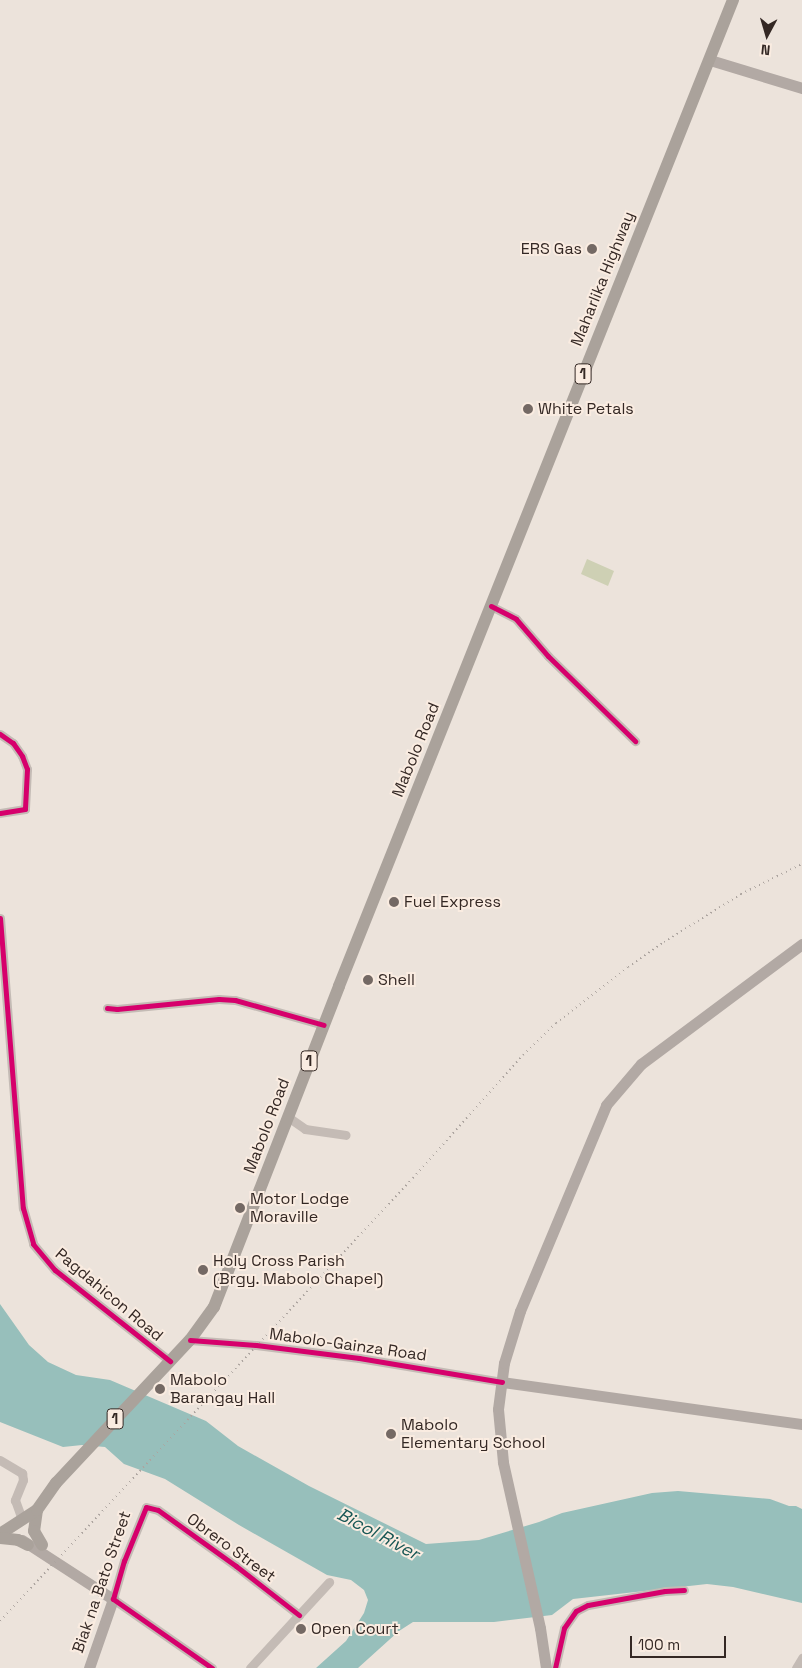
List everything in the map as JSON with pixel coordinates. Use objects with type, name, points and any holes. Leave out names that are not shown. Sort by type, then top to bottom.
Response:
[{"type":"highway","name":"Maharlika Highway","points":[[492,602],[733,0]]},
{"type":"highway","name":"Mabolo Road","points":[[9,1525],[36,1510],[56,1483],[190,1340],[214,1307],[492,602]]},
{"type":"highway","name":"Mabolo Road","points":[[9,1525],[41,1493],[56,1483]]},
{"type":"highway","points":[[36,1510],[34,1531],[42,1545]]},
{"type":"highway","points":[[0,1538],[18,1540],[28,1545]]},
{"type":"main road","points":[[710,60],[802,88]]},
{"type":"main road","points":[[546,1668],[540,1628],[503,1462],[498,1409],[507,1350],[520,1311],[606,1105],[641,1064],[802,944]]},
{"type":"main road","name":"Mabolo-Gainza Road","points":[[502,1382],[802,1424]]},
{"type":"main road","points":[[9,1525],[42,1545],[55,1561]]},
{"type":"main road","points":[[9,1525],[28,1545],[113,1599]]},
{"type":"main road","name":"Biak na Bato Street","points":[[89,1668],[113,1599]]},
{"type":"street","points":[[492,602],[516,619],[548,656],[636,741]]},
{"type":"street","points":[[0,734],[13,744],[22,756],[27,769],[25,809],[0,813]]},
{"type":"street","name":"Pagdahicon Road","points":[[0,918],[23,1208],[33,1244],[56,1270],[170,1361]]},
{"type":"street","points":[[107,1008],[117,1009],[220,999],[235,1000],[324,1025]]},
{"type":"street","points":[[288,1117],[304,1129],[346,1135]]},
{"type":"street","name":"Mabolo-Gainza Road","points":[[190,1340],[256,1345],[368,1359],[502,1382]]},
{"type":"street","points":[[0,1460],[22,1473],[23,1480],[15,1500],[9,1525]]},
{"type":"street","name":"Biak na Bato Street","points":[[113,1599],[124,1561],[146,1507]]},
{"type":"street","name":"Obrero Street","points":[[146,1507],[158,1510],[236,1566],[299,1615]]},
{"type":"street","points":[[250,1668],[329,1582]]},
{"type":"street","points":[[555,1668],[564,1628],[576,1611],[588,1605],[665,1591],[684,1590]]},
{"type":"street","points":[[113,1599],[212,1668]]},
{"type":"street","points":[[796,1668],[802,1658]]},
{"type":"green space","points":[[587,559],[614,571],[608,586],[581,574]]},
{"type":"water","name":"Bicol River","points":[[0,1304],[29,1345],[48,1362],[76,1375],[110,1380],[206,1421],[238,1446],[309,1486],[426,1544],[479,1540],[562,1513],[652,1493],[678,1491],[770,1499],[789,1506],[796,1506],[802,1509],[802,1603],[733,1587],[707,1584],[573,1599],[552,1615],[494,1622],[413,1622],[399,1631],[358,1668],[316,1668],[346,1641],[364,1613],[368,1600],[364,1590],[351,1580],[327,1575],[239,1525],[165,1479],[124,1464],[105,1447],[82,1445],[63,1447],[0,1422]]},
{"type":"railway","points":[[0,1621],[413,1178],[523,1055],[556,1023],[628,967],[664,942],[741,894],[802,864]]},
{"type":"cycle path","points":[[491,606],[516,619],[548,656],[635,741]]},
{"type":"cycle path","points":[[0,734],[13,743],[22,756],[27,769],[25,809],[0,813]]},
{"type":"cycle path","points":[[0,918],[23,1208],[33,1244],[55,1270],[170,1361]]},
{"type":"cycle path","points":[[107,1008],[117,1009],[219,999],[235,1000],[324,1025]]},
{"type":"cycle path","points":[[190,1340],[256,1345],[359,1358],[502,1382]]},
{"type":"cycle path","points":[[212,1668],[113,1599],[124,1561],[146,1507],[158,1510],[236,1566],[299,1615]]},
{"type":"cycle path","points":[[555,1668],[564,1628],[576,1611],[588,1605],[665,1591],[684,1590]]},
{"type":"place","name":"ERS Gas","points":[[592,249]]},
{"type":"place","name":"White Petals","points":[[528,409]]},
{"type":"place","name":"Fuel Express","points":[[394,902]]},
{"type":"place","name":"Shell","points":[[368,980]]},
{"type":"place","name":"Motor Lodge Moraville","points":[[240,1208]]},
{"type":"place","name":"Holy Cross Parish (Brgy. Mabolo Chapel)","points":[[203,1270]]},
{"type":"place","name":"Mabolo Barangay Hall","points":[[160,1389]]},
{"type":"place","name":"Mabolo Elementary School","points":[[391,1434]]},
{"type":"place","name":"Open Court","points":[[301,1629]]}]
